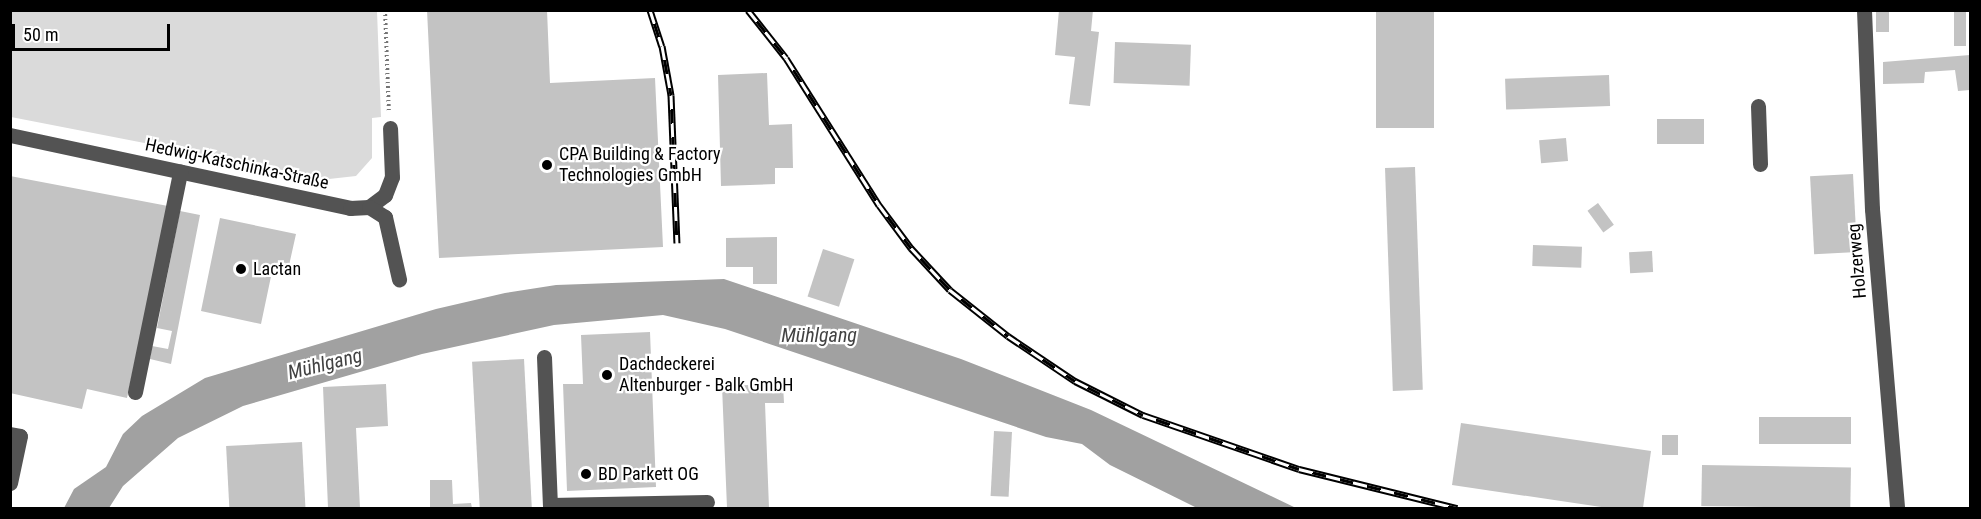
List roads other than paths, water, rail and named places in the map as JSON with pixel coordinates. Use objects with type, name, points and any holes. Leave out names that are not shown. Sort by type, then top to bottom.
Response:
[{"type":"street","name":"Holzerweg","points":[[1864,10],[1872,209],[1897,508]]},
{"type":"street","points":[[1758,106],[1760,164]]},
{"type":"street","points":[[390,128],[392,177],[386,195],[369,207],[385,217],[399,279]]},
{"type":"street","name":"Hedwig-Katschinka-Straße","points":[[10,135],[350,208],[369,207]]},
{"type":"street","points":[[135,392],[180,172]]},
{"type":"street","points":[[544,357],[550,505],[707,502]]},
{"type":"street","points":[[10,434],[21,436],[10,483]]},
{"type":"water","name":"Mühlgang","points":[[724,279],[961,359],[1091,410],[1296,508],[1197,508],[1110,465],[1082,444],[1046,437],[725,329],[663,315],[554,325],[422,354],[243,406],[178,438],[123,486],[109,508],[64,508],[74,489],[106,467],[123,434],[142,416],[205,378],[436,309],[505,293],[556,285]]},
{"type":"railway","points":[[650,10],[662,46],[671,95],[677,243]]},
{"type":"railway","points":[[748,10],[786,58],[879,205],[911,248],[950,290],[1008,336],[1075,381],[1143,415],[1299,469],[1457,508]]},
{"type":"place","name":"CPA Building & Factory Technologies GmbH","points":[[547,165]]},
{"type":"place","name":"Lactan","points":[[241,269]]},
{"type":"place","name":"Dachdeckerei Altenburger - Balk GmbH","points":[[607,375]]},
{"type":"place","name":"BD Parkett OG","points":[[586,474]]}]
